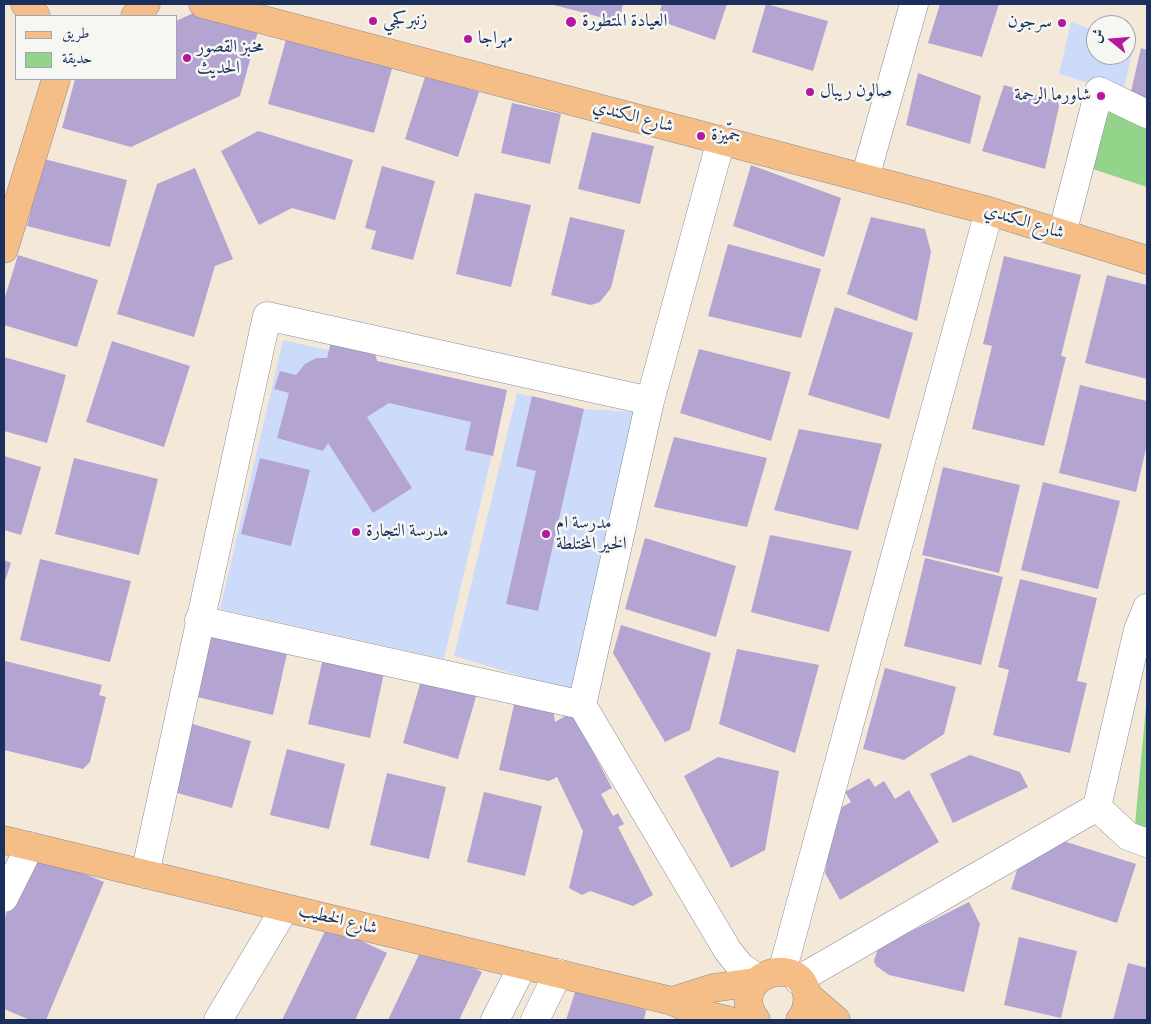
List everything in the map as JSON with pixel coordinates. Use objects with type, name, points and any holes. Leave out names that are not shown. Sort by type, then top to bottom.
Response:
[{"type":"main road","points":[[24,4],[35,15]]},
{"type":"main road","points":[[136,15],[146,4]]},
{"type":"main road","name":"شارع الكندي","points":[[203,4],[989,211],[1147,260]]},
{"type":"main road","points":[[4,249],[56,80]]},
{"type":"main road","name":"شارع الخطيب","points":[[17,843],[672,1001],[704,1015],[727,1020]]},
{"type":"main road","points":[[672,1001],[713,988],[784,988],[836,1020]]},
{"type":"main road","points":[[756,1020],[748,1002],[751,988],[784,988]]},
{"type":"street","points":[[865,178],[914,4]]},
{"type":"street","points":[[1062,234],[1099,91],[1147,114]]},
{"type":"street","points":[[721,140],[650,401],[582,705],[728,951],[742,967],[784,988]]},
{"type":"street","points":[[784,988],[989,211]]},
{"type":"street","points":[[145,874],[267,316],[650,401]]},
{"type":"street","points":[[784,988],[1097,807],[1138,630],[1147,608]]},
{"type":"street","points":[[200,620],[582,705]]},
{"type":"street","points":[[1097,807],[1128,836],[1147,843]]},
{"type":"street","points":[[4,898],[17,843]]},
{"type":"street","points":[[218,1020],[285,908]]},
{"type":"street","points":[[495,1020],[523,965]]},
{"type":"street","points":[[535,1020],[558,974]]},
{"type":"shaded area","points":[[1071,22],[1086,27],[1086,65],[1129,65],[1123,93],[1059,74]]},
{"type":"shaded area","name":"مدرسة التجارة","points":[[283,340],[507,390],[444,659],[220,609]]},
{"type":"shaded area","name":"مدرسة ام الخير المختلطة","points":[[517,393],[584,409],[633,412],[576,692],[454,656]]},
{"type":"green space","points":[[1110,109],[1147,122],[1147,187],[1090,168]]},
{"type":"green space","points":[[1147,695],[1147,830],[1135,825]]},
{"type":"building","points":[[550,4],[623,4],[619,22]]},
{"type":"building","points":[[662,4],[727,4],[715,40],[657,20]]},
{"type":"building","points":[[766,4],[828,21],[813,71],[752,52]]},
{"type":"building","points":[[940,4],[999,4],[982,57],[928,43]]},
{"type":"building","points":[[204,8],[260,24],[240,96],[131,147],[62,128],[75,80],[178,80],[178,20]]},
{"type":"building","points":[[287,36],[393,65],[374,133],[268,104]]},
{"type":"building","points":[[1141,48],[1147,50],[1147,105],[1129,100]]},
{"type":"building","points":[[918,73],[981,96],[970,144],[906,125]]},
{"type":"building","points":[[426,74],[479,92],[458,157],[405,139]]},
{"type":"building","points":[[1004,85],[1060,102],[1045,169],[982,151]]},
{"type":"building","points":[[512,103],[561,114],[550,164],[501,153]]},
{"type":"building","points":[[258,131],[353,160],[335,220],[292,208],[259,225],[221,151]]},
{"type":"building","points":[[592,132],[654,146],[640,204],[578,189]]},
{"type":"building","points":[[44,159],[127,180],[110,247],[27,226]]},
{"type":"building","points":[[751,165],[841,198],[824,257],[733,226]]},
{"type":"building","points":[[382,166],[435,181],[413,260],[371,249],[376,231],[365,228]]},
{"type":"building","points":[[195,168],[233,259],[215,266],[194,337],[117,314],[157,184]]},
{"type":"building","points":[[475,193],[531,205],[511,287],[456,274]]},
{"type":"building","points":[[570,217],[625,230],[611,288],[600,302],[591,305],[551,295]]},
{"type":"building","points":[[871,217],[925,229],[931,252],[917,321],[847,294]]},
{"type":"building","points":[[728,244],[821,269],[801,338],[708,316]]},
{"type":"building","points":[[18,255],[98,280],[77,347],[4,325],[4,300]]},
{"type":"building","points":[[1004,256],[1081,275],[1061,356],[1066,357],[1044,446],[972,429],[992,346],[983,344]]},
{"type":"building","points":[[1107,275],[1147,285],[1147,379],[1085,363]]},
{"type":"building","points":[[835,307],[913,333],[889,419],[808,395]]},
{"type":"building","points":[[112,341],[190,366],[164,447],[86,422]]},
{"type":"building","points":[[331,342],[375,353],[377,361],[507,390],[493,456],[465,450],[471,422],[389,403],[367,417],[412,488],[373,513],[328,443],[323,451],[277,438],[289,393],[274,389],[280,371],[296,375],[305,364],[316,358],[327,358]]},
{"type":"building","points":[[699,349],[791,372],[771,441],[680,413]]},
{"type":"building","points":[[4,357],[66,375],[47,443],[4,431]]},
{"type":"building","points":[[1080,385],[1147,401],[1147,444],[1136,492],[1059,473]]},
{"type":"building","points":[[532,396],[584,409],[538,611],[506,604],[536,471],[516,466]]},
{"type":"building","points":[[799,429],[882,444],[858,530],[774,510]]},
{"type":"building","points":[[674,437],[767,458],[747,527],[654,507]]},
{"type":"building","points":[[4,456],[41,467],[21,535],[4,530]]},
{"type":"building","points":[[74,458],[158,479],[139,555],[55,534]]},
{"type":"building","points":[[260,458],[310,470],[291,546],[241,534]]},
{"type":"building","points":[[943,467],[1020,485],[999,573],[922,555]]},
{"type":"building","points":[[1043,482],[1120,501],[1098,589],[1021,570]]},
{"type":"building","points":[[770,535],[852,551],[829,632],[751,612]]},
{"type":"building","points":[[645,538],[736,566],[716,637],[625,609]]},
{"type":"building","points":[[925,558],[1003,577],[981,665],[904,646]]},
{"type":"building","points":[[40,559],[131,581],[110,662],[20,640]]},
{"type":"building","points":[[4,560],[11,563],[4,584]]},
{"type":"building","points":[[1020,579],[1097,598],[1077,681],[1087,683],[1070,753],[993,735],[1009,670],[998,667]]},
{"type":"building","points":[[621,625],[711,653],[690,730],[665,742],[613,653]]},
{"type":"building","points":[[214,627],[289,645],[273,715],[197,697]]},
{"type":"building","points":[[737,649],[819,665],[795,753],[719,724]]},
{"type":"building","points":[[324,654],[385,668],[370,738],[308,724]]},
{"type":"building","points":[[5,661],[102,685],[99,695],[106,697],[90,762],[83,769],[4,750]]},
{"type":"building","points":[[885,668],[956,687],[944,734],[904,760],[863,749]]},
{"type":"building","points":[[422,677],[477,693],[458,759],[403,743]]},
{"type":"building","points":[[516,696],[553,709],[555,722],[572,712],[612,788],[601,794],[613,816],[618,813],[624,824],[618,827],[653,895],[633,906],[590,891],[582,895],[569,888],[583,831],[557,777],[549,781],[499,770]]},
{"type":"building","points":[[189,723],[251,741],[232,808],[170,791]]},
{"type":"building","points":[[287,749],[345,764],[329,829],[270,815]]},
{"type":"building","points":[[970,755],[1020,772],[1028,787],[953,823],[930,774]]},
{"type":"building","points":[[718,757],[779,771],[765,850],[731,868],[684,776]]},
{"type":"building","points":[[387,773],[446,787],[429,859],[370,845]]},
{"type":"building","points":[[869,778],[875,787],[884,781],[895,799],[909,790],[939,842],[840,900],[825,873],[835,811],[851,802],[845,792]]},
{"type":"building","points":[[484,792],[542,806],[525,876],[467,862]]},
{"type":"building","points":[[1060,840],[1136,864],[1117,923],[1011,889],[1018,867]]},
{"type":"building","points":[[32,852],[104,882],[46,1020],[30,1020],[4,1009],[4,919]]},
{"type":"building","points":[[969,902],[980,924],[964,992],[889,975],[876,966],[874,961],[878,948]]},
{"type":"building","points":[[328,925],[387,953],[355,1020],[282,1020]]},
{"type":"building","points":[[1019,937],[1077,951],[1061,1018],[1004,1005]]},
{"type":"building","points":[[424,944],[482,972],[459,1020],[388,1020]]},
{"type":"building","points":[[1128,963],[1147,968],[1147,1020],[1113,1020]]},
{"type":"building","points":[[577,986],[646,1010],[644,1020],[566,1020]]},
{"type":"place","name":"زنبركجي","points":[[373,21]]},
{"type":"place","name":"العيادة المتطورة","points":[[571,22]]},
{"type":"place","name":"سرجون","points":[[1062,23]]},
{"type":"place","name":"مهراجا","points":[[468,39]]},
{"type":"place","name":"مخبز القصور الحديث","points":[[187,58]]},
{"type":"place","name":"صالون ريبال","points":[[810,92]]},
{"type":"place","name":"شاورما الرحمة","points":[[1101,96]]},
{"type":"place","name":"جمّيزة","points":[[701,136]]},
{"type":"place","name":"مدرسة التجارة","points":[[356,532]]},
{"type":"place","name":"مدرسة ام الخير المختلطة","points":[[546,534]]}]
